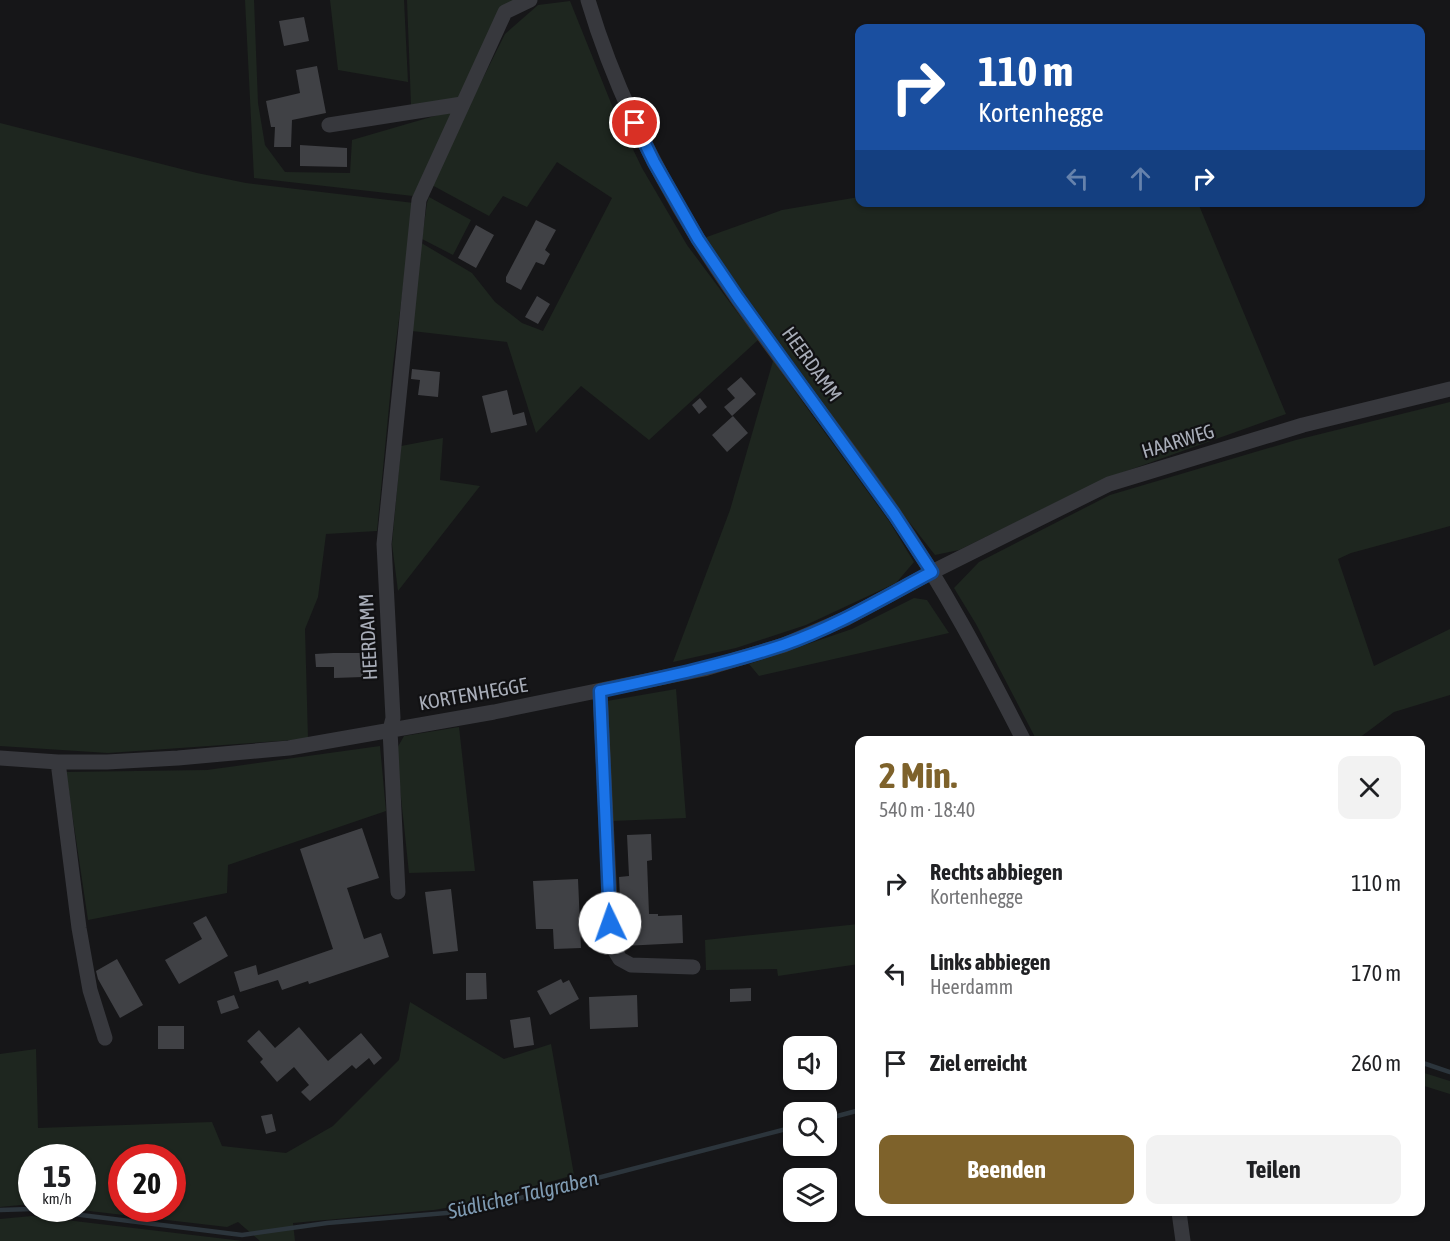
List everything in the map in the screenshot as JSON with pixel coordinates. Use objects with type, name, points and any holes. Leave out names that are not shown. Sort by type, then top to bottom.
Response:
[{"type":"street","name":"HEERDAMM","points":[[398,892],[390,730],[393,718],[384,544],[419,200],[505,12],[530,0]]},
{"type":"street","name":"HEERDAMM","points":[[588,0],[626,104],[654,162],[698,239],[894,514],[932,572],[966,630],[1021,736]]},
{"type":"street","points":[[328,125],[462,104]]},
{"type":"street","name":"HAARWEG","points":[[932,572],[1109,484],[1303,425],[1450,389]]},
{"type":"street","name":"KORTENHEGGE","points":[[0,758],[58,762],[178,758],[269,750],[600,691],[704,669],[784,645],[848,618],[932,572]]},
{"type":"street","points":[[600,691],[612,946],[620,959],[631,965],[693,967]]},
{"type":"street","points":[[58,762],[81,938],[90,990],[105,1038]]},
{"type":"street","points":[[1180,1216],[1183,1241]]},
{"type":"shaded area","points":[[245,0],[254,0],[258,103],[265,145],[285,172],[350,173],[352,140],[455,110],[413,196],[254,178]]},
{"type":"shaded area","points":[[330,0],[404,0],[408,82],[338,70]]},
{"type":"shaded area","points":[[407,0],[516,0],[460,99],[411,105]]},
{"type":"shaded area","points":[[570,1],[613,108],[642,168],[687,245],[758,340],[649,440],[581,386],[536,433],[507,342],[412,331],[418,241],[472,273],[495,302],[522,323],[543,331],[612,198],[557,162],[527,207],[503,196],[489,216],[430,184],[505,34],[538,5]]},
{"type":"shaded area","points":[[0,123],[197,173],[246,183],[414,203],[393,365],[377,531],[326,534],[318,597],[305,629],[308,739],[108,753],[0,746]]},
{"type":"shaded area","points":[[429,197],[471,220],[453,255],[422,239]]},
{"type":"shaded area","points":[[855,198],[855,207],[1200,207],[1286,414],[1107,478],[959,550],[935,555],[902,513],[704,238],[782,210]]},
{"type":"shaded area","points":[[773,361],[889,521],[914,562],[896,583],[806,625],[736,648],[673,662],[730,510]]},
{"type":"shaded area","points":[[1450,402],[1450,526],[1351,553],[1338,559],[1374,666],[1450,629],[1450,695],[1394,712],[1362,736],[1034,736],[976,624],[954,588],[979,562],[1110,495],[1296,440]]},
{"type":"shaded area","points":[[443,438],[440,480],[480,486],[398,591],[392,544],[401,446]]},
{"type":"shaded area","points":[[914,598],[927,600],[949,633],[759,676],[749,664],[852,629]]},
{"type":"shaded area","points":[[676,689],[686,818],[612,821],[607,701]]},
{"type":"shaded area","points":[[459,727],[475,871],[409,873],[396,750],[404,736]]},
{"type":"shaded area","points":[[380,746],[386,811],[228,865],[227,893],[88,920],[66,772],[207,770]]},
{"type":"shaded area","points":[[855,924],[855,965],[778,976],[777,969],[706,970],[705,940]]},
{"type":"shaded area","points":[[410,1002],[504,1059],[551,1044],[574,1175],[474,1203],[434,1210],[293,1223],[295,1241],[260,1241],[238,1222],[227,1227],[184,1222],[186,1222],[186,1144],[108,1144],[108,1213],[96,1212],[96,1144],[18,1144],[18,1205],[0,1207],[0,1054],[36,1049],[38,1128],[212,1122],[222,1146],[286,1153],[333,1126],[399,1060]]},
{"type":"shaded area","points":[[1425,1073],[1450,1081],[1450,1094],[1425,1086]]},
{"type":"shaded area","points":[[18,1217],[18,1222],[83,1222],[243,1241],[0,1241],[0,1219]]},
{"type":"building","points":[[304,17],[309,41],[284,46],[279,21]]},
{"type":"building","points":[[317,66],[326,113],[292,120],[291,147],[274,147],[275,127],[271,127],[266,101],[300,93],[296,70]]},
{"type":"building","points":[[300,145],[347,148],[347,167],[300,166]]},
{"type":"building","points":[[536,220],[556,230],[545,250],[550,254],[544,265],[536,262],[521,290],[506,282],[506,277]]},
{"type":"building","points":[[476,225],[494,235],[476,268],[458,258]]},
{"type":"building","points":[[537,296],[550,304],[538,324],[525,317]]},
{"type":"building","points":[[412,369],[440,372],[438,397],[418,395],[420,380],[411,379]]},
{"type":"building","points":[[741,377],[756,394],[732,416],[724,407],[735,398],[727,389]]},
{"type":"building","points":[[507,390],[513,415],[524,412],[527,425],[491,433],[482,396]]},
{"type":"building","points":[[700,398],[707,407],[699,414],[692,405]]},
{"type":"building","points":[[733,416],[748,433],[727,452],[712,435]]},
{"type":"building","points":[[363,653],[363,677],[334,678],[334,667],[316,667],[315,654]]},
{"type":"building","points":[[362,828],[379,878],[347,888],[364,939],[381,933],[389,957],[309,984],[308,981],[282,990],[278,980],[240,992],[234,972],[256,965],[258,975],[333,949],[300,849]]},
{"type":"building","points":[[651,834],[652,860],[647,861],[649,914],[682,915],[683,943],[623,946],[619,877],[629,876],[627,835]]},
{"type":"building","points":[[578,879],[581,948],[554,949],[553,929],[536,929],[533,881]]},
{"type":"building","points":[[451,889],[458,951],[433,954],[425,892]]},
{"type":"building","points":[[206,916],[228,956],[179,984],[165,960],[202,939],[193,923]]},
{"type":"building","points":[[117,959],[143,1005],[120,1018],[98,979],[96,971]]},
{"type":"building","points":[[466,973],[486,973],[487,999],[466,1000]]},
{"type":"building","points":[[561,979],[563,983],[569,980],[579,999],[550,1015],[537,991]]},
{"type":"building","points":[[751,988],[751,1001],[730,1002],[730,989]]},
{"type":"building","points":[[234,995],[239,1008],[221,1014],[217,1001]]},
{"type":"building","points":[[637,995],[638,1027],[590,1029],[589,997]]},
{"type":"building","points":[[530,1017],[534,1045],[514,1048],[510,1020]]},
{"type":"building","points":[[158,1026],[184,1026],[184,1049],[158,1049]]},
{"type":"building","points":[[299,1027],[328,1061],[361,1033],[382,1058],[374,1065],[369,1058],[356,1069],[352,1065],[310,1101],[301,1092],[309,1085],[294,1067],[277,1082],[260,1062],[263,1059],[247,1041],[259,1030],[275,1048]]},
{"type":"building","points":[[272,1114],[276,1131],[266,1134],[261,1116]]},
{"type":"waterway","name":"Südlicher Talgraben","points":[[1425,1064],[1450,1072]]},
{"type":"waterway","name":"Südlicher Talgraben","points":[[837,1116],[855,1111]]},
{"type":"waterway","name":"Südlicher Talgraben","points":[[96,1217],[242,1235],[327,1223],[470,1211],[783,1130]]},
{"type":"waterway","name":"Südlicher Talgraben","points":[[0,1210],[18,1209]]},
{"type":"route","points":[[610,923],[600,691],[704,669],[784,645],[848,618],[932,572],[894,514],[698,239],[654,162],[635,123]]}]
